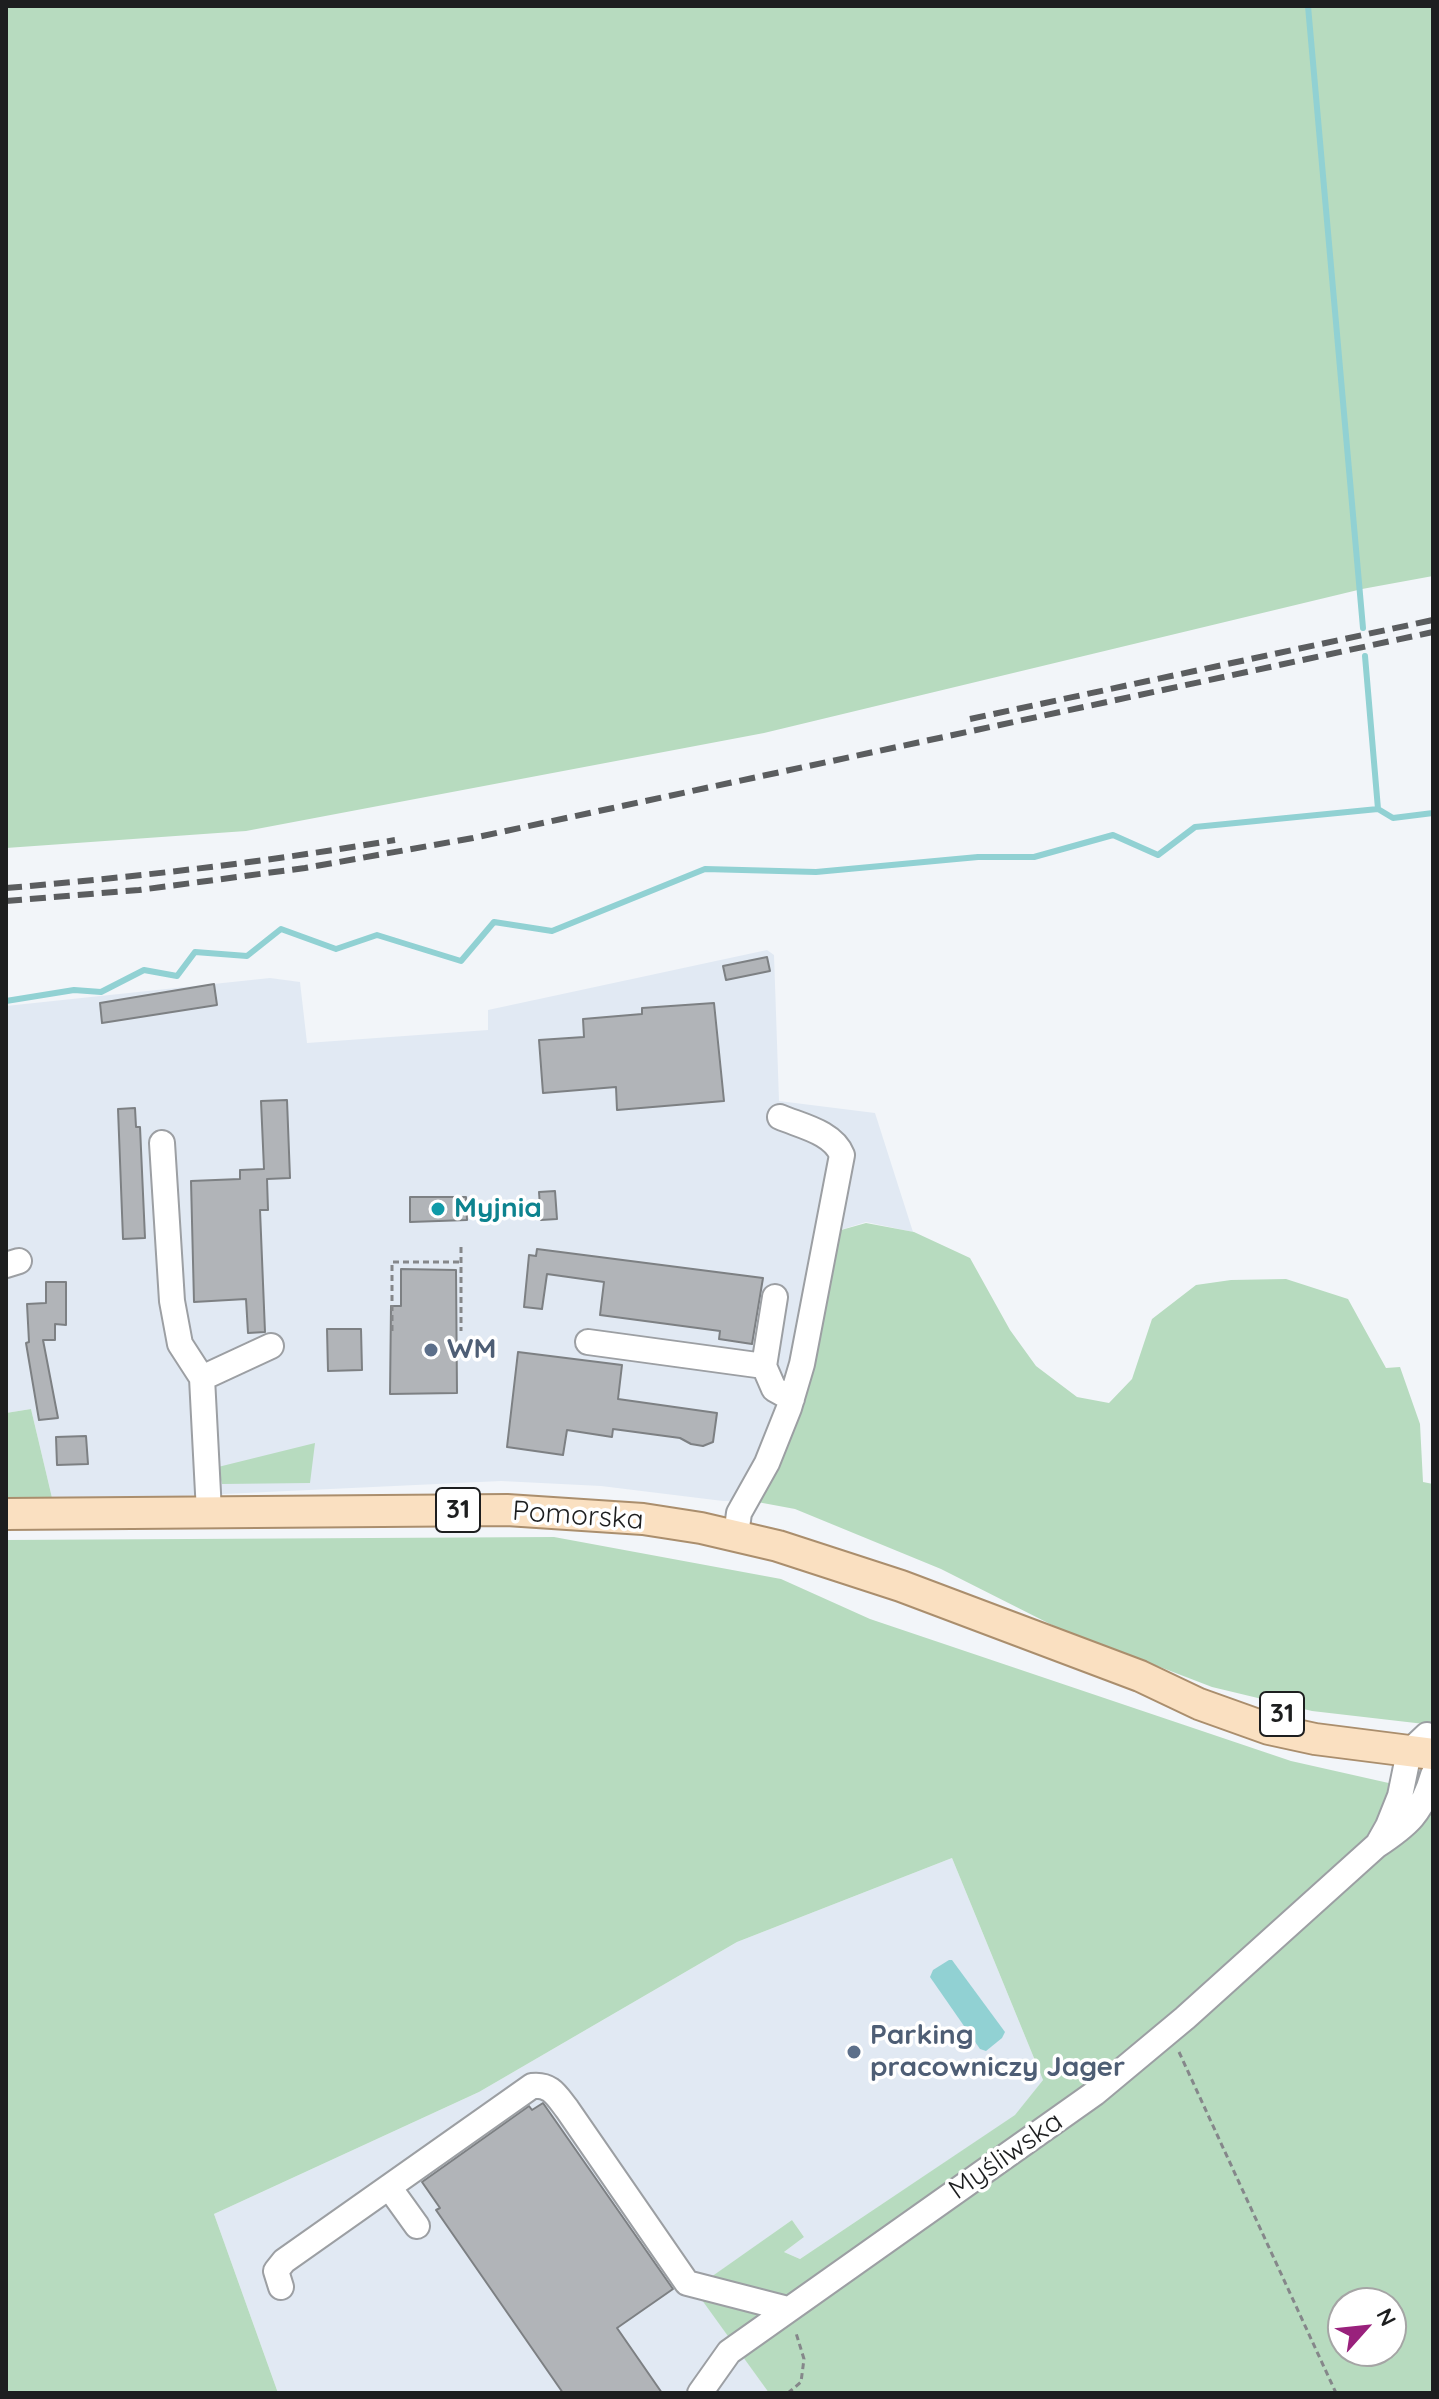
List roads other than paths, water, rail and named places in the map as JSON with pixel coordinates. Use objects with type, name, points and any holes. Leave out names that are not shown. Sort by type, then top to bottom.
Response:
[{"type":"main road","name":"Pomorska","points":[[6,1514],[558,1512],[643,1519],[736,1535],[841,1565],[1140,1676],[1293,1716],[1427,1743]]},
{"type":"street","points":[[736,1535],[739,1513],[767,1463],[792,1399],[812,1321],[842,1155],[839,1147],[828,1137],[780,1117]]},
{"type":"street","points":[[162,1143],[172,1301],[180,1344],[202,1378],[209,1512]]},
{"type":"street","points":[[775,1297],[764,1366],[774,1389],[792,1399]]},
{"type":"street","points":[[588,1342],[764,1366]]},
{"type":"street","points":[[202,1378],[271,1346]]},
{"type":"street","name":"Myśliwska","points":[[1376,1846],[1427,1743]]},
{"type":"street","name":"Myśliwska","points":[[700,2393],[729,2352],[1055,2123],[1169,2031],[1417,1813],[1433,1775]]},
{"type":"street","points":[[281,2287],[276,2271],[284,2261],[532,2086],[543,2085],[552,2090],[567,2109],[687,2283],[788,2309]]},
{"type":"street","points":[[389,2187],[417,2226]]},
{"type":"water","points":[[949,1960],[1005,2032],[986,2051],[980,2049],[930,1977],[933,1970]]},
{"type":"waterway","points":[[1308,6],[1363,628]]},
{"type":"waterway","points":[[6,1001],[74,990],[101,992],[144,970],[177,976],[195,952],[247,956],[281,929],[336,949],[377,935],[461,961],[494,922],[552,931],[705,869],[816,872],[978,857],[1034,857],[1113,835],[1158,855],[1195,827],[1378,809],[1365,656]]},
{"type":"waterway","points":[[1378,809],[1393,818],[1433,813]]},
{"type":"railway","points":[[970,719],[1433,620]]},
{"type":"railway","points":[[6,901],[139,890],[305,868],[473,838],[1433,632]]},
{"type":"railway","points":[[6,888],[201,868],[395,840]]},
{"type":"place","name":"Myjnia","points":[[438,1209]]},
{"type":"place","name":"WM","points":[[431,1350]]},
{"type":"place","name":"Parking pracowniczy Jager","points":[[854,2052]]}]
